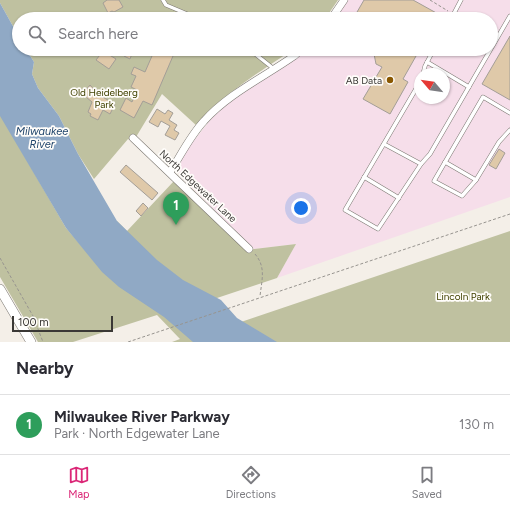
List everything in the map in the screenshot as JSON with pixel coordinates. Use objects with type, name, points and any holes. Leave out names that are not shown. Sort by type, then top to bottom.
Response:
[{"type":"street","points":[[336,12],[344,0]]},
{"type":"street","points":[[170,172],[193,134],[209,115],[220,105],[275,70],[293,56]]},
{"type":"street","name":"North Edgewater Lane","points":[[133,138],[249,248]]},
{"type":"street","points":[[0,289],[31,342]]},
{"type":"lane","points":[[163,0],[166,4],[184,12]]},
{"type":"lane","points":[[455,12],[462,0]]},
{"type":"lane","points":[[498,37],[510,16]]},
{"type":"lane","points":[[258,56],[275,70]]},
{"type":"lane","points":[[425,68],[430,56]]},
{"type":"lane","points":[[414,92],[345,210],[378,230],[421,164],[430,154],[487,56]]},
{"type":"lane","points":[[427,62],[469,87]]},
{"type":"lane","points":[[510,113],[483,97],[434,181],[462,196],[476,180],[499,142],[510,130]]},
{"type":"lane","points":[[384,144],[421,164]]},
{"type":"lane","points":[[445,162],[476,180]]},
{"type":"lane","points":[[364,177],[399,198]]},
{"type":"path","points":[[430,0],[451,12]]},
{"type":"path","points":[[128,342],[260,296],[510,214]]},
{"type":"path","points":[[249,248],[262,263],[263,275],[260,296]]},
{"type":"path","points":[[0,258],[33,316],[43,342]]},
{"type":"shaded area","points":[[348,0],[510,0],[510,197],[277,278],[296,244],[254,249],[179,175],[180,164],[188,148],[212,118],[234,98],[287,65],[298,56],[498,56],[498,12],[340,12]]},
{"type":"green space","points":[[0,0],[338,0],[330,12],[12,12],[12,24],[0,3]]},
{"type":"green space","name":"Old Heidelberg Park","points":[[30,56],[284,56],[230,93],[207,114],[197,126],[162,94],[133,142],[128,139],[94,179],[78,154],[59,116],[38,88],[32,74],[34,62]]},
{"type":"green space","points":[[0,114],[66,228],[84,249],[117,221],[127,231],[174,181],[246,250],[296,244],[277,278],[211,300],[207,342],[172,342],[180,339],[157,315],[73,342],[38,342],[0,277]]},
{"type":"green space","name":"Lincoln Park","points":[[510,231],[510,342],[226,342],[235,324]]},
{"type":"water","name":"Milwaukee River","points":[[0,3],[12,24],[12,56],[30,56],[34,62],[32,74],[38,88],[59,116],[78,154],[117,221],[157,260],[183,280],[221,300],[237,318],[277,342],[193,342],[164,317],[119,287],[102,272],[66,228],[0,116]]},
{"type":"building","points":[[107,0],[119,0],[123,7],[114,12],[108,12],[103,3]]},
{"type":"building","points":[[364,0],[413,0],[435,12],[357,12]]},
{"type":"building","points":[[510,36],[510,100],[482,84]]},
{"type":"building","points":[[99,56],[111,56],[116,59],[109,69],[96,60]]},
{"type":"building","points":[[124,56],[131,56],[130,59]]},
{"type":"building","points":[[152,56],[173,56],[152,105],[143,101],[134,118],[120,110],[126,98],[132,102],[137,90],[131,87],[136,76],[131,74],[134,67],[145,72]]},
{"type":"building","name":"AB Data","points":[[374,56],[416,56],[403,79],[408,82],[390,114],[363,99],[382,67],[376,64]]},
{"type":"building","points":[[90,85],[99,95],[115,104],[110,114],[103,110],[98,120],[90,116],[91,114],[88,112],[92,102],[86,97],[87,95],[85,91]]},
{"type":"building","points":[[157,109],[165,114],[168,110],[173,113],[169,120],[177,125],[174,130],[179,133],[175,140],[165,135],[170,126],[161,121],[158,127],[149,122]]},
{"type":"building","points":[[499,149],[505,153],[496,169],[489,165]]},
{"type":"building","points":[[126,165],[158,193],[152,200],[120,172]]},
{"type":"building","points":[[143,203],[148,208],[141,216],[136,211]]},
{"type":"place","name":"AB Data","points":[[390,80]]},
{"type":"place","name":"Milwaukee River Parkway","points":[[176,225]]}]
